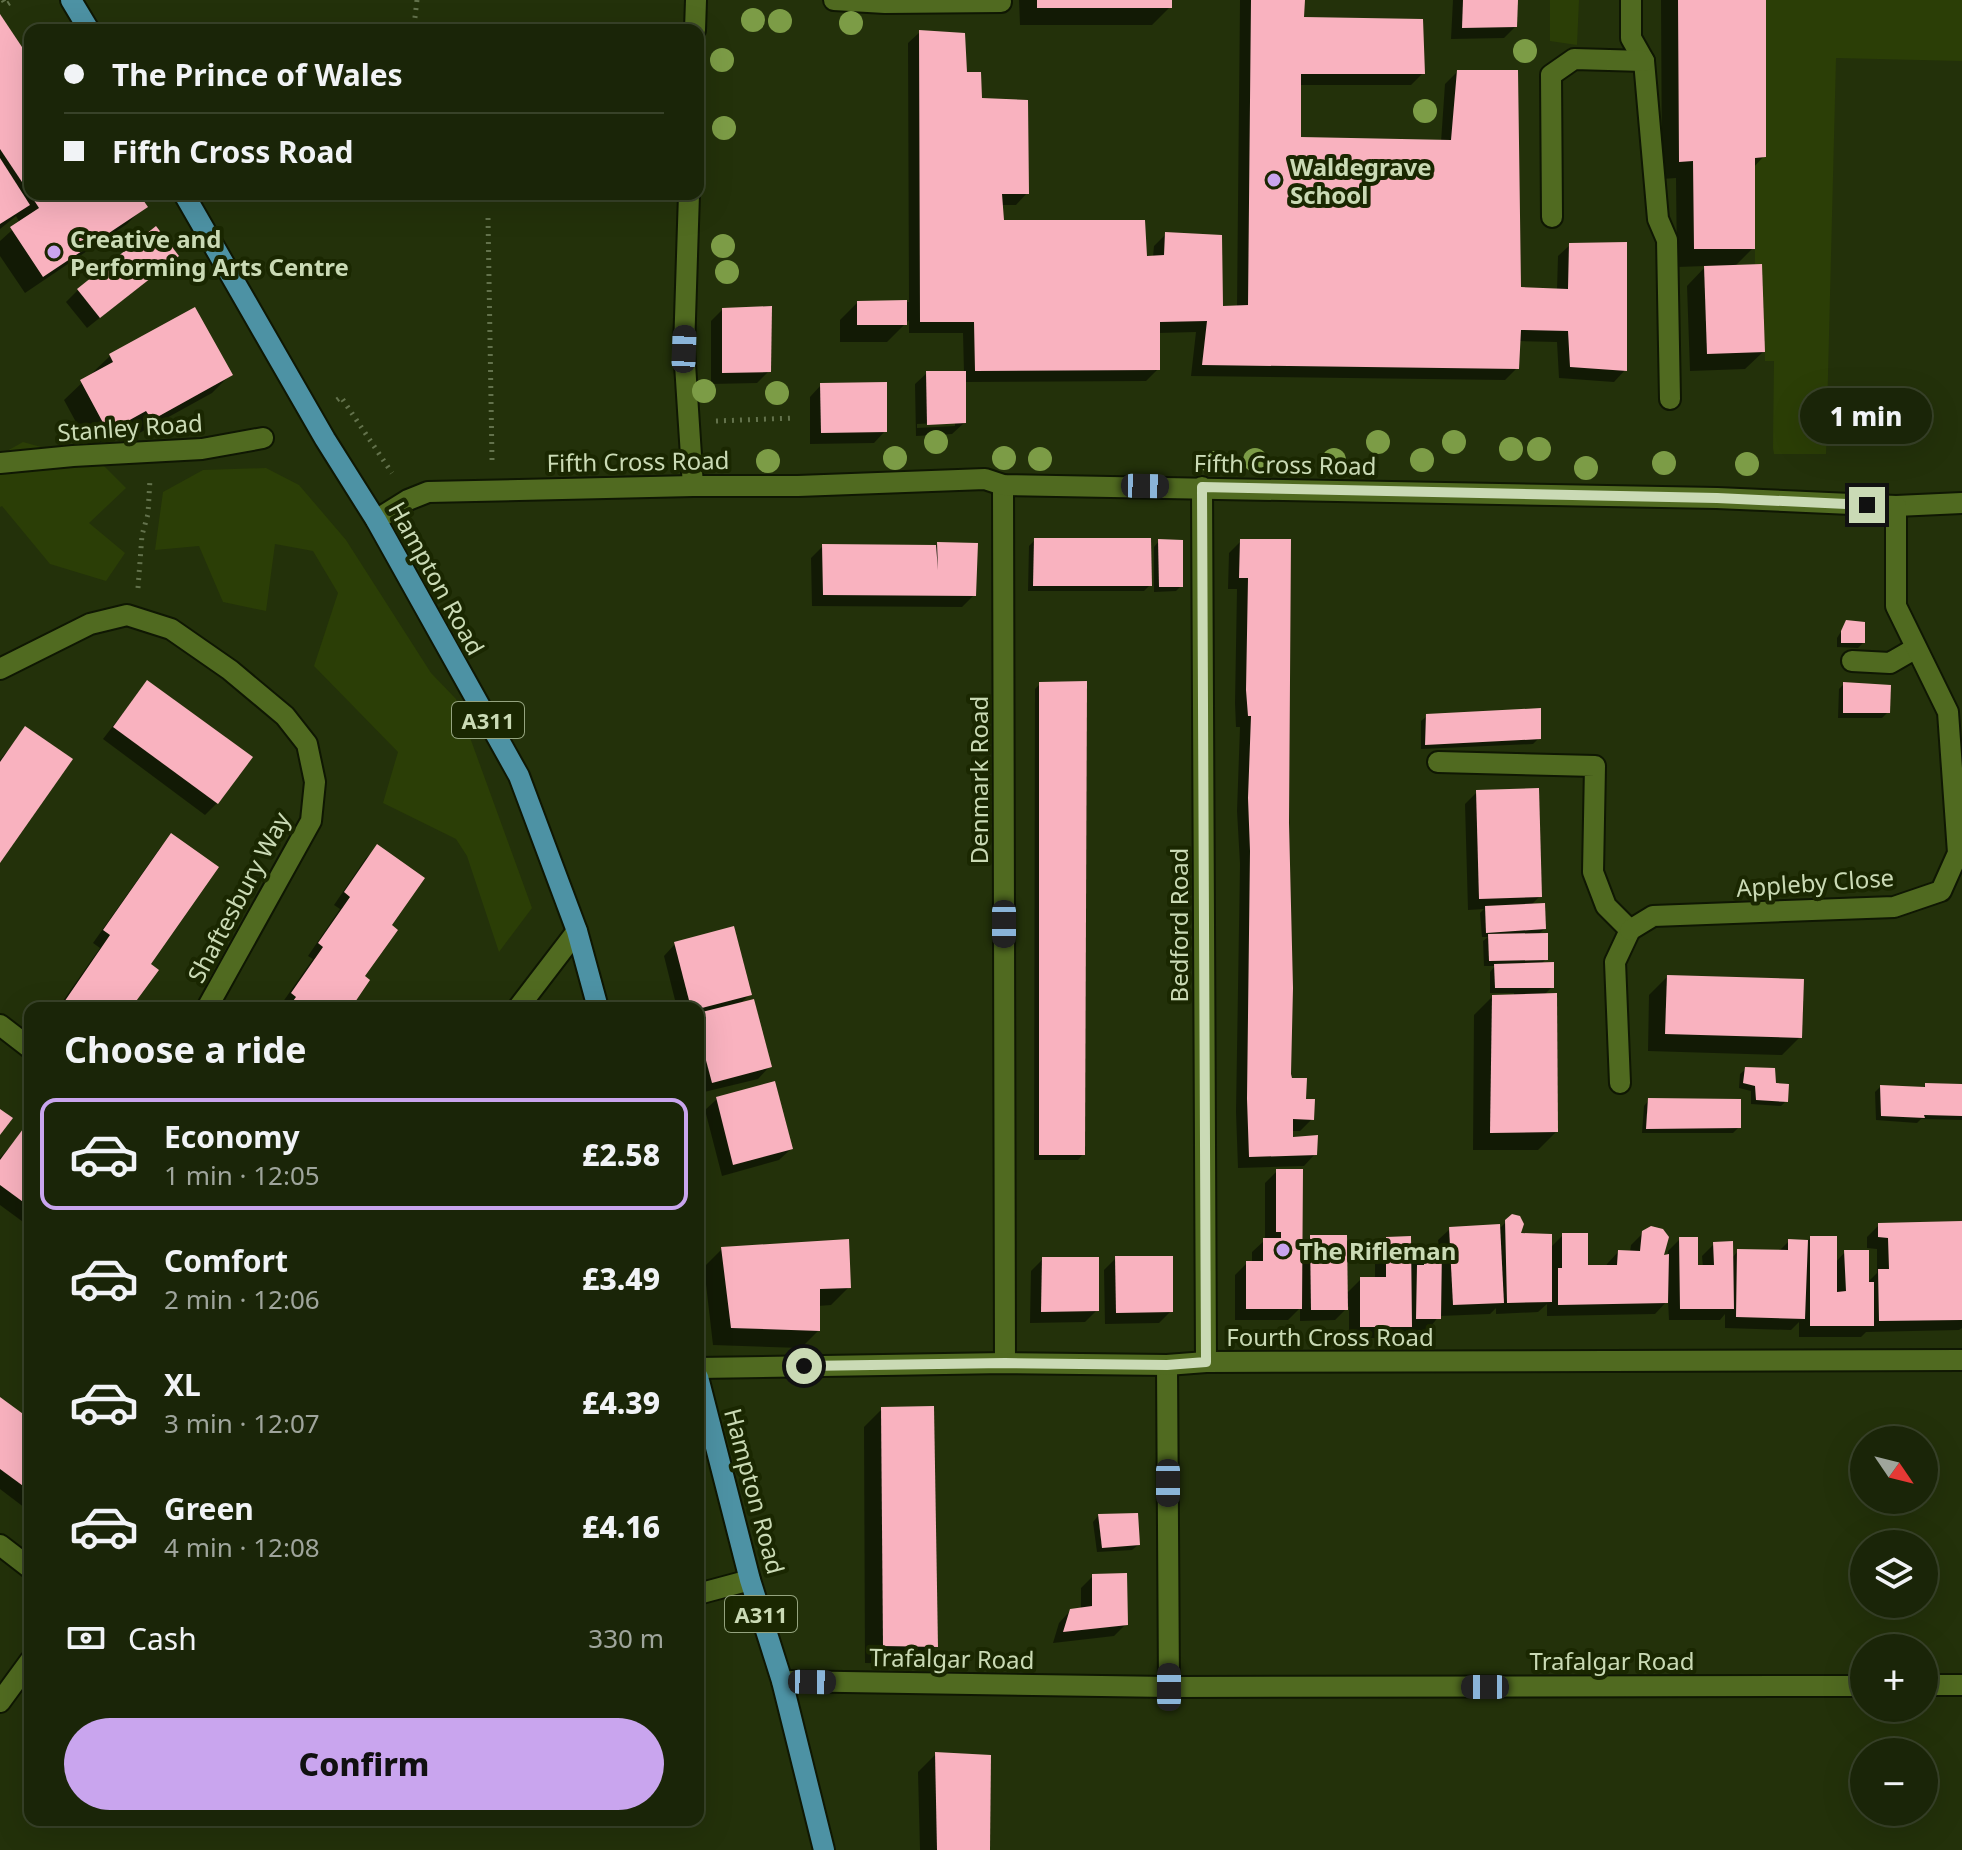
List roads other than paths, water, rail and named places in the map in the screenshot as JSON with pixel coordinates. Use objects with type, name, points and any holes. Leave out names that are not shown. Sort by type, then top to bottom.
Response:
[{"type":"main road","points":[[71,0],[85,24]]},
{"type":"main road","name":"Hampton Road","points":[[187,200],[325,439],[376,520],[519,776],[577,931],[596,1002]]},
{"type":"main road","name":"Hampton Road","points":[[704,1400],[750,1580],[782,1681],[824,1850]]},
{"type":"street","points":[[695,24],[696,0]]},
{"type":"street","points":[[834,0],[1001,2]]},
{"type":"street","points":[[1631,0],[1631,38],[1644,61],[1658,219],[1667,240],[1670,399]]},
{"type":"street","points":[[1552,217],[1551,75],[1574,59],[1644,61]]},
{"type":"street","points":[[689,200],[684,349],[693,486]]},
{"type":"street","name":"Stanley Road","points":[[0,463],[202,449],[263,438]]},
{"type":"street","name":"Fifth Cross Road","points":[[376,520],[408,500],[428,492],[798,486],[985,479],[1003,485],[1717,498],[1896,506],[1962,503]]},
{"type":"street","name":"Denmark Road","points":[[1003,485],[1005,1363]]},
{"type":"street","name":"Bedford Road","points":[[1202,487],[1206,1362]]},
{"type":"street","name":"Appleby Close","points":[[1630,930],[1653,916],[1894,907],[1941,891],[1958,853],[1948,712],[1896,606],[1896,506]]},
{"type":"street","name":"Shaftesbury Way","points":[[0,669],[90,624],[127,615],[136,617],[171,629],[230,670],[285,716],[307,744],[315,782],[311,821],[210,1002]]},
{"type":"street","points":[[1852,661],[1890,663],[1916,648]]},
{"type":"street","points":[[1438,762],[1595,766],[1593,872],[1606,906],[1630,930],[1615,962],[1620,1083]]},
{"type":"street","points":[[523,1002],[577,931]]},
{"type":"street","points":[[0,1025],[24,1043]]},
{"type":"street","name":"Fourth Cross Road","points":[[704,1368],[1005,1363],[1167,1365],[1206,1362],[1962,1360]]},
{"type":"street","points":[[1167,1365],[1169,1687]]},
{"type":"street","points":[[0,1545],[24,1563]]},
{"type":"street","points":[[704,1592],[750,1580]]},
{"type":"street","points":[[0,1702],[24,1669]]},
{"type":"street","name":"Trafalgar Road","points":[[782,1681],[1169,1687],[1850,1686]]},
{"type":"street","points":[[1938,1685],[1962,1685]]},
{"type":"place","name":"Waldegrave School","points":[[1274,180]]},
{"type":"place","name":"Creative and Performing Arts Centre","points":[[54,252]]},
{"type":"place","name":"The Rifleman","points":[[1283,1250]]}]
